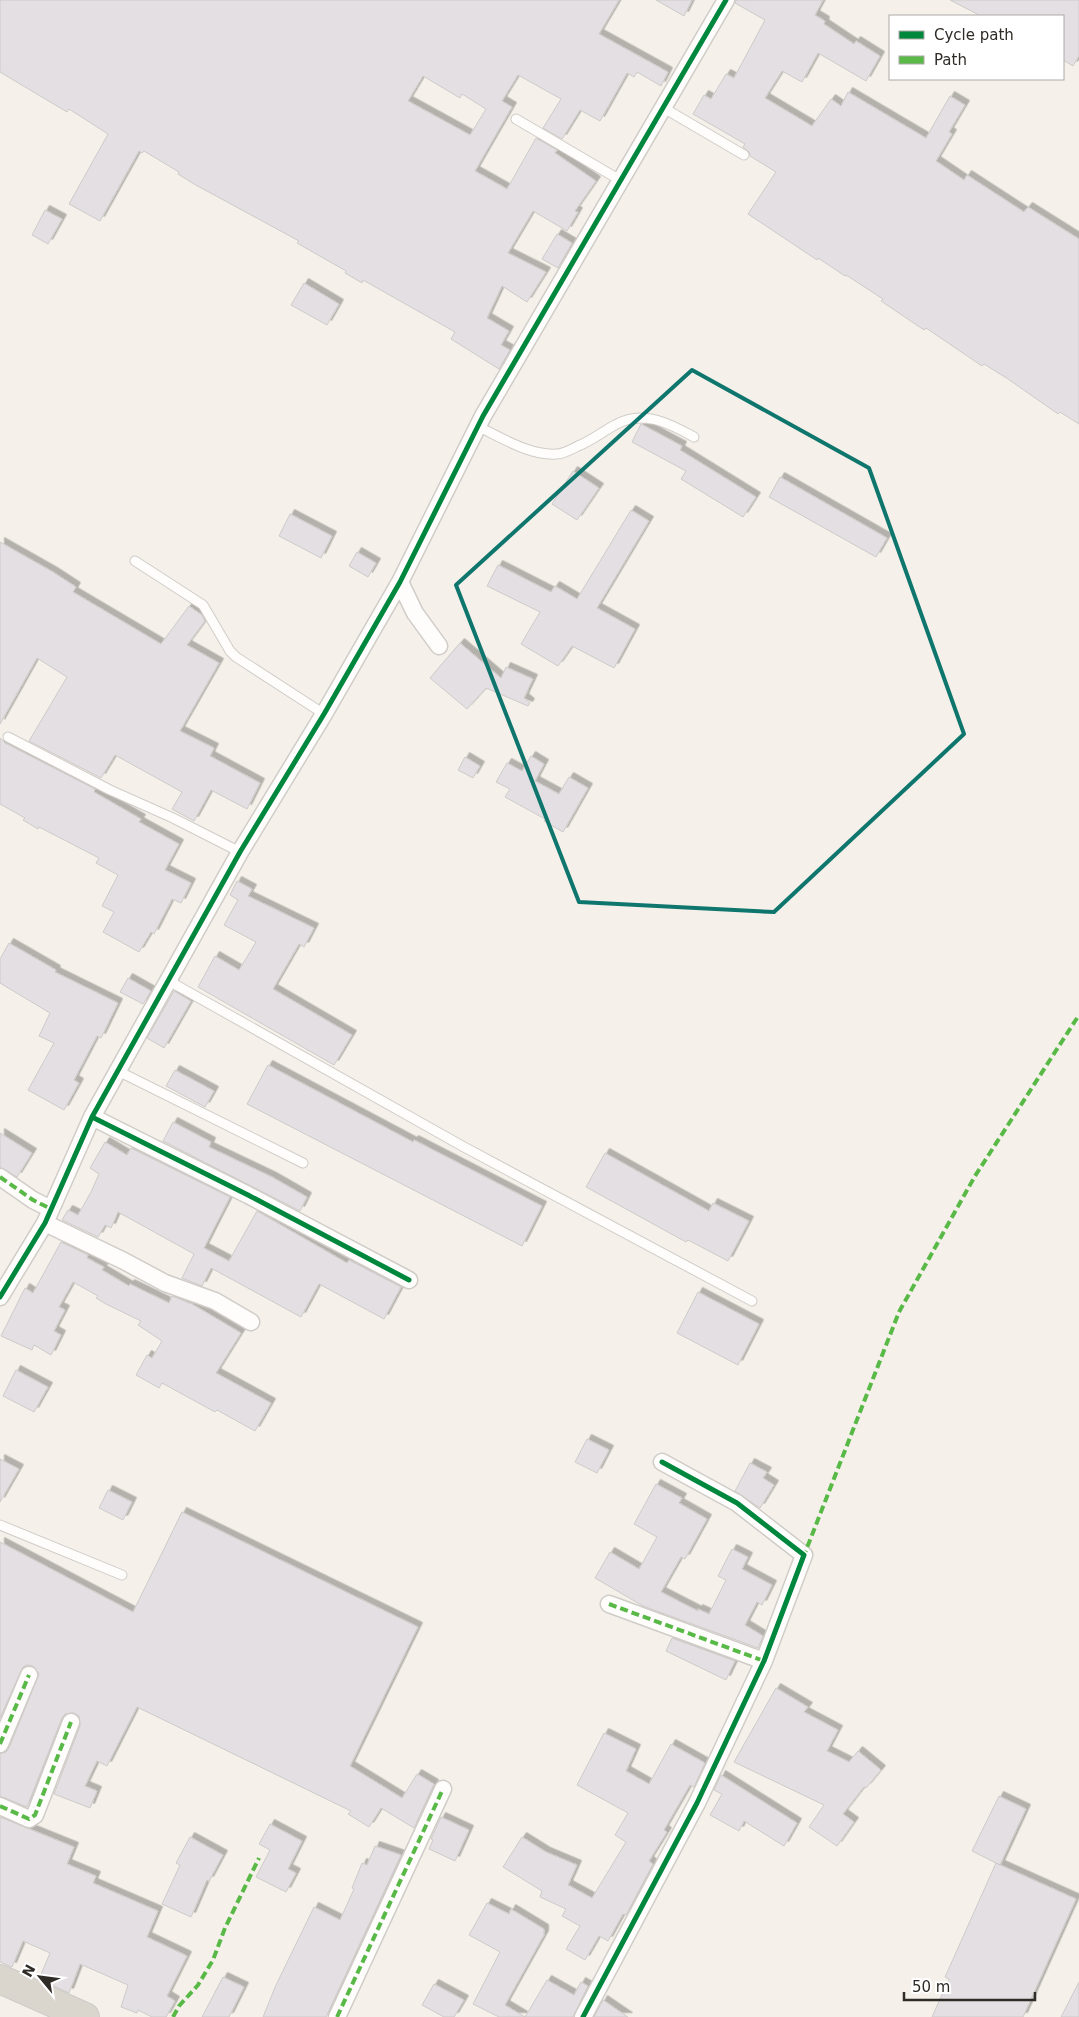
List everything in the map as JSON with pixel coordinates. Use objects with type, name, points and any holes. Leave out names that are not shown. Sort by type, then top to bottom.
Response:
[{"type":"highway","points":[[0,1979],[73,2015]]},
{"type":"street","points":[[0,1297],[48,1216],[92,1117],[240,852],[324,714],[400,582],[478,426],[726,0]]},
{"type":"street","points":[[400,582],[414,613],[439,646]]},
{"type":"street","points":[[92,1117],[248,1194],[409,1280]]},
{"type":"street","points":[[0,1177],[32,1200],[48,1216],[124,1260],[165,1283],[215,1301],[251,1322]]},
{"type":"street","points":[[583,2017],[697,1803],[764,1661],[804,1555],[738,1503],[662,1462]]},
{"type":"street","points":[[609,1604],[764,1661]]},
{"type":"street","points":[[0,1744],[29,1675]]},
{"type":"street","points":[[0,1806],[29,1818],[35,1815],[71,1722]]},
{"type":"street","points":[[337,2017],[443,1789]]},
{"type":"lane","points":[[662,107],[744,155]]},
{"type":"lane","points":[[516,119],[620,180]]},
{"type":"lane","points":[[478,426],[536,452],[558,455],[585,443],[617,423],[632,418],[651,418],[670,424],[694,437]]},
{"type":"lane","points":[[135,561],[203,605],[230,651],[236,657],[324,714]]},
{"type":"lane","points":[[8,737],[110,790],[173,818],[240,852]]},
{"type":"lane","points":[[169,981],[464,1147],[752,1301]]},
{"type":"lane","points":[[118,1071],[303,1163]]},
{"type":"lane","points":[[0,1525],[122,1576]]},
{"type":"highlighted area","points":[[692,370],[869,468],[964,734],[774,912],[579,902],[456,585]]},
{"type":"building","points":[[0,0],[619,0],[599,34],[668,72],[661,86],[637,72],[634,77],[627,73],[600,121],[580,110],[562,139],[543,128],[561,99],[518,75],[502,101],[512,107],[475,171],[507,189],[536,138],[557,150],[555,153],[596,181],[575,211],[578,212],[567,231],[533,211],[508,253],[546,272],[527,302],[502,286],[487,318],[509,331],[501,345],[510,350],[499,369],[451,339],[455,332],[363,280],[362,283],[345,273],[346,271],[297,243],[299,241],[194,184],[178,174],[179,172],[144,151],[142,153],[139,151],[100,221],[69,204],[108,134],[69,109],[67,112],[0,72]],"holes":[[[423,76],[460,98],[462,94],[486,109],[470,135],[408,101]]]},
{"type":"building","points":[[656,0],[692,0],[684,16]]},
{"type":"building","points":[[736,0],[823,0],[815,15],[825,21],[824,24],[854,44],[856,41],[880,56],[866,81],[818,53],[802,82],[782,71],[765,98],[812,126],[831,99],[841,106],[848,92],[926,138],[950,96],[965,105],[949,132],[952,134],[936,161],[964,180],[967,175],[1024,212],[1028,207],[1079,239],[1079,424],[1060,412],[1058,414],[1008,379],[984,364],[982,366],[926,328],[924,330],[881,301],[883,299],[818,258],[817,260],[748,214],[776,172],[750,156],[749,152],[743,147],[745,144],[693,114],[704,95],[711,99],[726,74],[734,78],[765,20],[735,3]]},
{"type":"building","points":[[950,0],[1079,0],[1079,56],[1073,66],[1064,61],[1064,15],[979,15]]},
{"type":"building","points":[[45,210],[62,219],[48,244],[32,235]]},
{"type":"building","points":[[557,234],[572,243],[558,268],[542,259]]},
{"type":"building","points":[[304,283],[339,304],[327,325],[291,305]]},
{"type":"building","points":[[641,424],[682,446],[680,450],[756,497],[743,517],[681,479],[686,471],[632,442]]},
{"type":"building","points":[[573,471],[599,488],[577,520],[552,504]]},
{"type":"building","points":[[780,477],[887,538],[876,557],[769,497]]},
{"type":"building","points":[[631,510],[649,521],[597,608],[635,629],[614,668],[572,646],[558,666],[521,644],[540,612],[487,586],[498,565],[551,592],[555,586],[577,599]]},
{"type":"building","points":[[290,514],[332,536],[321,558],[279,536]]},
{"type":"building","points":[[0,542],[76,587],[73,592],[161,644],[189,606],[202,615],[205,621],[187,645],[219,663],[180,731],[214,748],[210,756],[260,783],[247,809],[211,790],[194,821],[172,809],[182,792],[115,755],[101,778],[29,741],[67,677],[37,658],[0,724]]},
{"type":"building","points":[[357,552],[376,563],[368,577],[349,566]]},
{"type":"building","points":[[460,643],[501,678],[506,667],[533,679],[524,698],[530,703],[528,706],[486,688],[467,709],[430,678]]},
{"type":"building","points":[[0,738],[5,743],[95,789],[94,792],[141,819],[139,822],[179,844],[165,870],[191,883],[181,903],[172,899],[154,934],[151,932],[139,952],[103,932],[114,912],[102,906],[118,875],[96,863],[99,858],[39,827],[38,829],[23,820],[25,818],[0,804]]},
{"type":"building","points":[[531,756],[544,764],[535,781],[559,794],[569,777],[588,788],[563,832],[544,821],[545,819],[505,797],[510,789],[496,782],[507,763],[522,771]]},
{"type":"building","points":[[465,757],[480,766],[473,778],[458,770]]},
{"type":"building","points":[[237,881],[252,889],[248,896],[314,928],[304,947],[299,944],[273,989],[352,1035],[334,1065],[198,987],[215,956],[239,970],[256,942],[224,925],[238,900],[230,895]]},
{"type":"building","points":[[9,943],[56,970],[55,972],[118,1003],[101,1038],[97,1036],[74,1080],[79,1083],[64,1110],[28,1090],[54,1043],[39,1036],[50,1013],[0,983],[0,959]]},
{"type":"building","points":[[128,978],[151,991],[143,1004],[120,992]]},
{"type":"building","points":[[174,991],[191,1001],[164,1048],[147,1038]]},
{"type":"building","points":[[268,1065],[413,1142],[414,1140],[542,1206],[522,1246],[247,1104]]},
{"type":"building","points":[[175,1070],[214,1091],[205,1107],[166,1086]]},
{"type":"building","points":[[173,1122],[211,1142],[209,1147],[272,1177],[307,1197],[300,1211],[163,1141]]},
{"type":"building","points":[[0,1133],[32,1153],[17,1177],[0,1167]]},
{"type":"building","points":[[105,1142],[127,1155],[131,1148],[230,1197],[204,1248],[229,1261],[257,1211],[347,1263],[349,1260],[401,1287],[384,1319],[319,1284],[301,1317],[211,1268],[202,1286],[182,1278],[194,1254],[118,1212],[111,1228],[105,1225],[98,1237],[62,1220],[68,1210],[78,1215],[91,1192],[99,1174],[90,1168]]},
{"type":"building","points":[[605,1153],[709,1211],[713,1203],[749,1221],[728,1261],[688,1240],[686,1242],[586,1187]]},
{"type":"building","points":[[61,1242],[88,1255],[87,1258],[104,1267],[102,1270],[129,1286],[130,1284],[169,1303],[172,1296],[192,1304],[241,1333],[216,1373],[271,1403],[255,1431],[162,1383],[159,1388],[136,1375],[147,1355],[152,1358],[162,1341],[138,1325],[141,1321],[106,1304],[96,1298],[98,1296],[73,1282],[59,1307],[65,1310],[54,1331],[61,1335],[51,1355],[34,1345],[32,1350],[1,1336],[25,1288],[33,1293]]},
{"type":"building","points":[[698,1292],[759,1324],[738,1365],[677,1333]]},
{"type":"building","points":[[16,1370],[48,1387],[34,1412],[3,1396]]},
{"type":"building","points":[[587,1439],[609,1450],[597,1473],[575,1462]]},
{"type":"building","points":[[0,1459],[19,1469],[0,1502]]},
{"type":"building","points":[[750,1463],[767,1472],[763,1478],[774,1485],[760,1508],[735,1491]]},
{"type":"building","points":[[656,1484],[682,1498],[679,1503],[707,1519],[685,1559],[681,1557],[661,1592],[698,1611],[698,1609],[709,1614],[726,1580],[718,1576],[732,1549],[748,1557],[742,1569],[772,1585],[762,1605],[757,1602],[745,1625],[763,1636],[758,1648],[643,1606],[595,1578],[610,1552],[639,1569],[657,1537],[634,1524]]},
{"type":"building","points":[[108,1490],[132,1502],[123,1520],[99,1508]]},
{"type":"building","points":[[182,1512],[418,1627],[350,1766],[402,1798],[417,1774],[434,1784],[414,1828],[381,1808],[369,1827],[348,1814],[351,1811],[137,1707],[107,1766],[97,1761],[85,1786],[97,1791],[90,1808],[54,1794],[80,1726],[79,1716],[74,1713],[65,1714],[62,1718],[27,1807],[0,1796],[0,1754],[6,1752],[9,1748],[39,1674],[33,1666],[27,1665],[23,1667],[0,1718],[0,1542],[133,1612]]},
{"type":"building","points":[[672,1638],[735,1661],[726,1680],[666,1651]]},
{"type":"building","points":[[776,1688],[808,1707],[804,1712],[838,1730],[827,1751],[849,1762],[858,1751],[881,1770],[866,1788],[864,1787],[843,1814],[854,1822],[837,1846],[809,1827],[824,1805],[734,1762]]},
{"type":"building","points":[[604,1733],[636,1749],[626,1771],[649,1784],[671,1744],[705,1763],[694,1787],[690,1785],[664,1830],[667,1832],[649,1861],[653,1864],[626,1915],[623,1914],[608,1941],[599,1936],[585,1960],[566,1949],[580,1926],[562,1916],[566,1909],[540,1897],[542,1891],[503,1867],[522,1837],[546,1852],[577,1865],[568,1885],[592,1898],[626,1842],[615,1835],[628,1813],[577,1785]]},
{"type":"building","points":[[721,1775],[797,1823],[784,1846],[744,1821],[739,1831],[710,1815],[722,1794],[714,1790]]},
{"type":"building","points":[[999,1796],[1026,1809],[1000,1865],[972,1851]]},
{"type":"building","points":[[0,1817],[74,1847],[67,1864],[96,1876],[93,1883],[158,1911],[147,1937],[187,1956],[167,1996],[175,2001],[166,2017],[152,2017],[138,2010],[137,2013],[121,2007],[128,1985],[80,1964],[69,1993],[39,1979],[50,1953],[23,1941],[12,1967],[0,1962]]},
{"type":"building","points":[[441,1817],[469,1830],[455,1861],[429,1849],[433,1840],[431,1839]]},
{"type":"building","points":[[270,1824],[302,1841],[288,1869],[296,1873],[286,1892],[256,1877],[270,1850],[259,1844]]},
{"type":"building","points":[[190,1837],[223,1855],[209,1881],[207,1880],[191,1917],[162,1904],[180,1865],[176,1863]]},
{"type":"building","points":[[375,1846],[401,1855],[326,2017],[263,2017],[276,1985],[314,1907],[340,1920],[354,1889],[352,1888],[362,1863],[367,1865]]},
{"type":"building","points":[[996,1863],[1076,1899],[1023,2017],[932,2017],[949,1979],[945,1977]]},
{"type":"building","points":[[487,1903],[509,1914],[511,1909],[544,1929],[544,1935],[505,2005],[525,2017],[499,2017],[473,2004],[500,1952],[469,1935]]},
{"type":"building","points":[[223,1977],[244,1987],[229,2017],[202,2017]]},
{"type":"building","points":[[547,1980],[574,1995],[581,1982],[588,1986],[573,2017],[525,2017]]},
{"type":"building","points":[[1079,1982],[1079,2017],[1061,2017]]},
{"type":"building","points":[[434,1984],[464,2000],[454,2017],[444,2017],[422,2005]]},
{"type":"building","points":[[603,2000],[628,2017],[594,2017]]},
{"type":"marked path","points":[[803,1558],[899,1312],[975,1176],[1079,1015]]},
{"type":"marked path","points":[[0,1177],[33,1200],[51,1209]]},
{"type":"marked path","points":[[609,1604],[764,1661]]},
{"type":"marked path","points":[[0,1744],[29,1675]]},
{"type":"marked path","points":[[0,1806],[29,1819],[35,1815],[71,1722]]},
{"type":"marked path","points":[[337,2017],[443,1789]]},
{"type":"marked path","points":[[173,2017],[179,2006],[198,1985],[213,1960],[225,1928],[259,1858]]},
{"type":"cycle path","points":[[0,1297],[45,1223],[92,1117],[240,852],[324,714],[400,582],[483,416],[726,0]]},
{"type":"cycle path","points":[[92,1117],[248,1195],[409,1280]]},
{"type":"cycle path","points":[[583,2017],[697,1803],[764,1661],[804,1555],[737,1503],[662,1462]]}]
